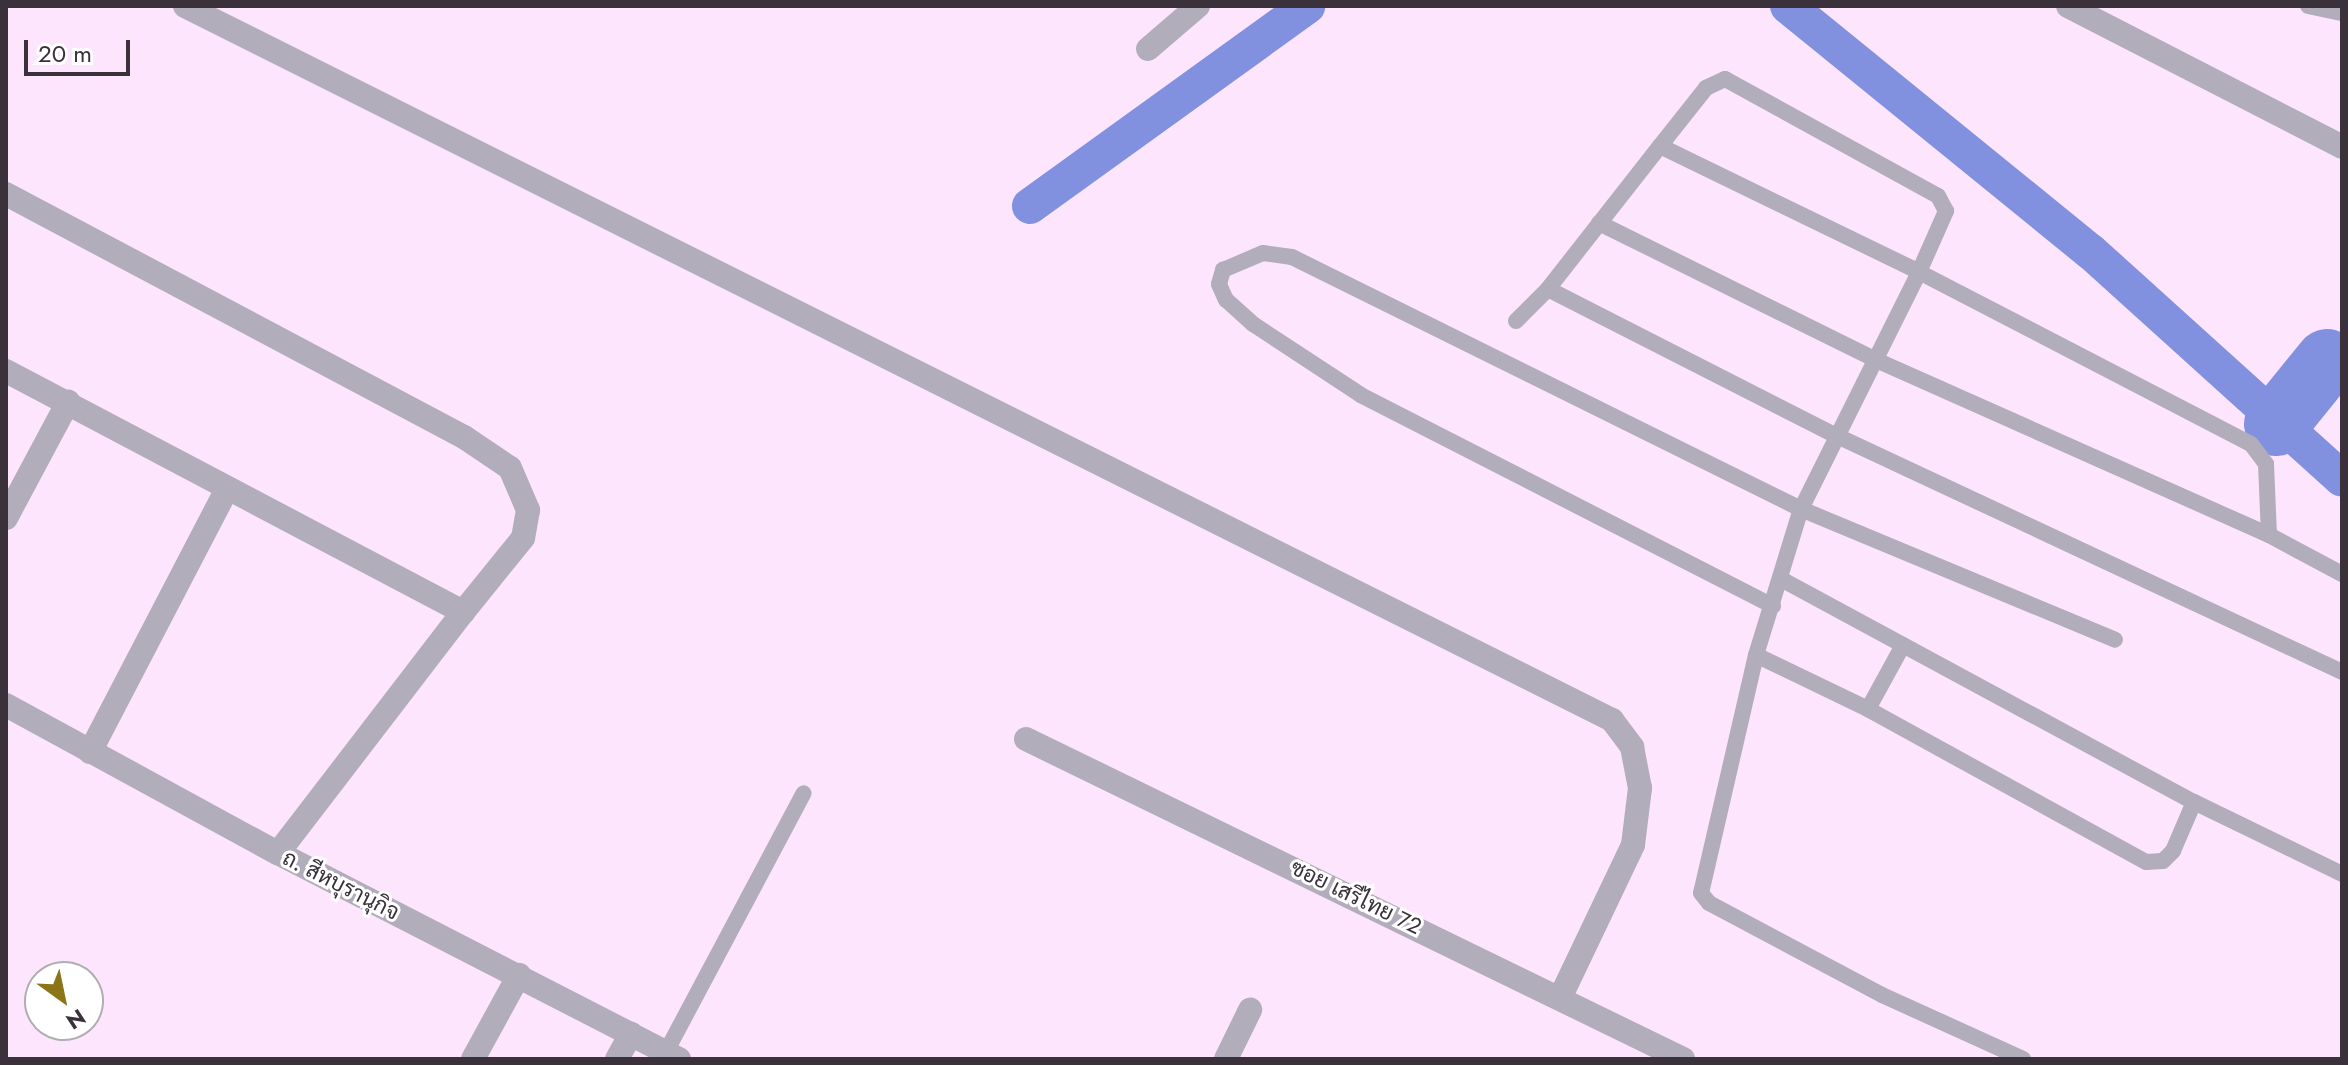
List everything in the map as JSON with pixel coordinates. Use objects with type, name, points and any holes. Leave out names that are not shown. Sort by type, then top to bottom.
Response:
[{"type":"street","points":[[185,6],[1612,720],[1632,747],[1640,788],[1633,845],[1561,996]]},
{"type":"street","points":[[1148,49],[1198,6]]},
{"type":"street","points":[[2068,6],[2342,147]]},
{"type":"street","points":[[6,194],[464,437],[510,468],[528,510],[523,538],[278,853]]},
{"type":"street","points":[[6,371],[463,612]]},
{"type":"street","points":[[6,518],[68,402]]},
{"type":"street","points":[[90,752],[227,489]]},
{"type":"street","name":"ถ. สีหบุรานุกิจ","points":[[6,705],[278,853],[673,1056]]},
{"type":"street","name":"ซอย เสรีไทย 72","points":[[1026,739],[1561,996],[1683,1059]]},
{"type":"street","points":[[473,1059],[519,975]]},
{"type":"street","points":[[1226,1059],[1250,1010]]},
{"type":"street","points":[[617,1059],[631,1034]]},
{"type":"lane","points":[[2308,6],[2342,13]]},
{"type":"lane","points":[[1516,321],[1548,289],[1706,88],[1725,79],[1944,202],[1946,211],[1919,272],[1835,435],[1801,509],[1756,655],[1701,893],[1709,903],[1882,995],[2023,1059]]},
{"type":"lane","points":[[1660,146],[1919,272],[2251,444],[2266,464],[2269,535]]},
{"type":"lane","points":[[1599,223],[1876,360],[2269,535],[2342,574]]},
{"type":"lane","points":[[1773,606],[1361,395],[1253,324],[1226,300],[1219,284],[1223,270],[1263,253],[1292,257],[1801,509],[2115,640]]},
{"type":"lane","points":[[1548,289],[1835,435],[2342,672]]},
{"type":"lane","points":[[1781,579],[2194,802],[2342,874]]},
{"type":"lane","points":[[1868,709],[1903,645]]},
{"type":"lane","points":[[1756,655],[1868,709],[2146,862],[2163,861],[2173,851],[2194,802]]},
{"type":"lane","points":[[673,1056],[804,793]]},
{"type":"waterway","points":[[1030,206],[1307,6]]},
{"type":"waterway","points":[[1788,6],[2091,252],[2342,479]]},
{"type":"waterway","points":[[2276,424],[2327,361]]}]
